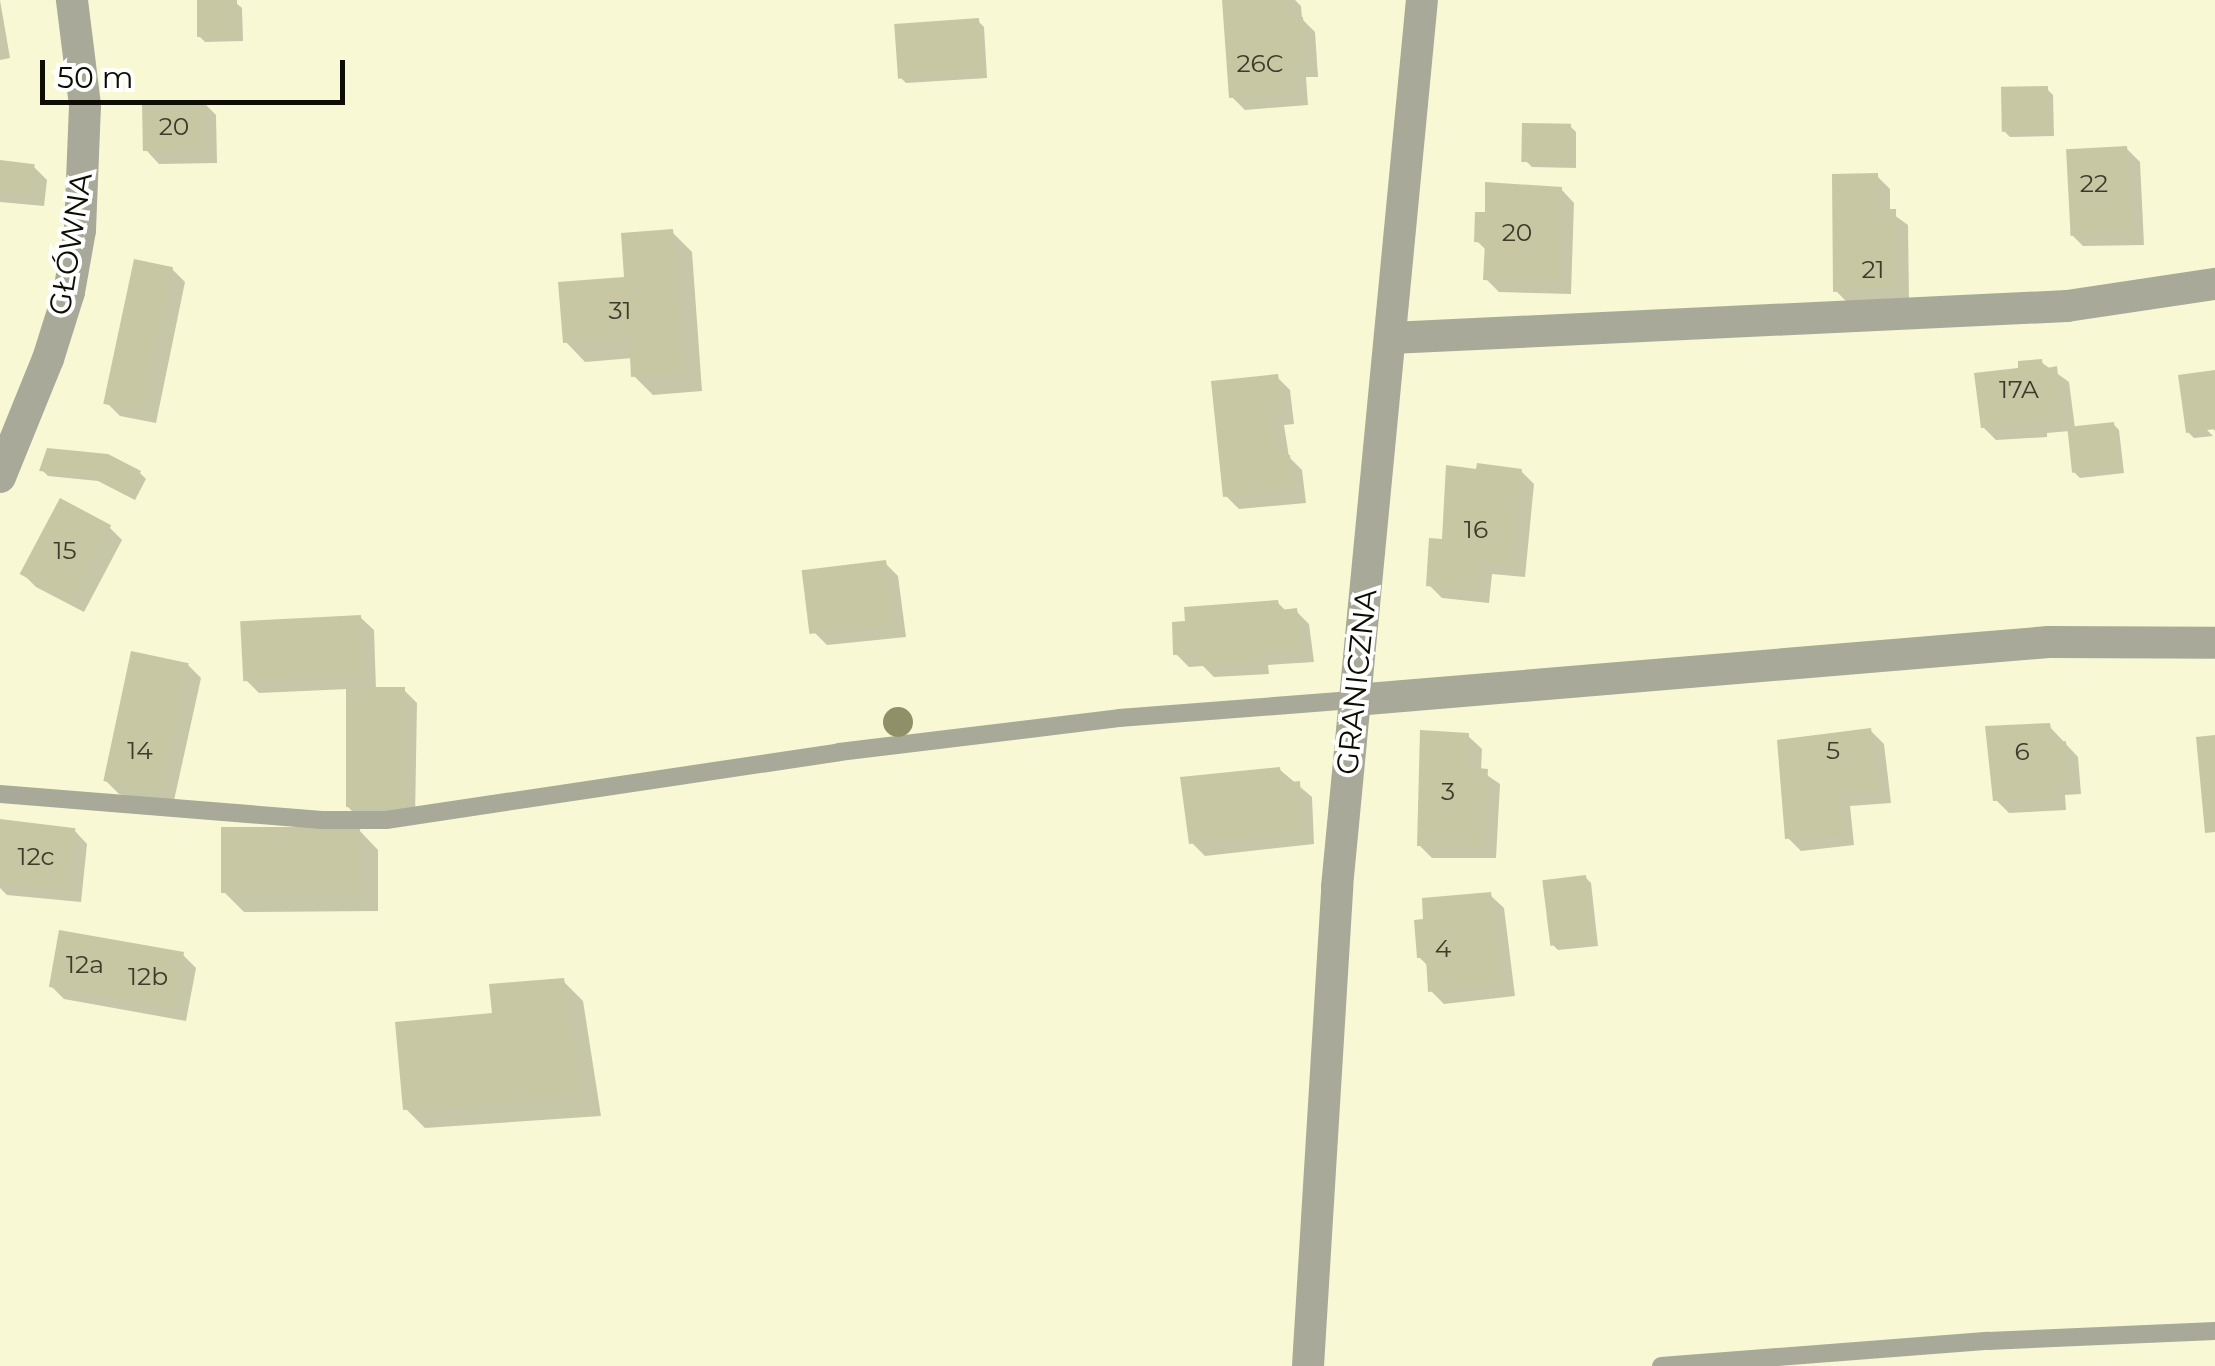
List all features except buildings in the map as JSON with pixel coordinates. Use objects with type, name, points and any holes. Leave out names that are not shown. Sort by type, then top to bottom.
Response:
[{"type":"street","name":"GŁÓWNA","points":[[0,477],[53,342],[69,292],[80,230],[84,104],[72,0]]},
{"type":"street","name":"GRANICZNA","points":[[1308,1366],[1336,888],[1422,0]]},
{"type":"street","points":[[1390,338],[2068,306],[2215,284]]},
{"type":"street","points":[[1355,700],[2049,642],[2215,642]]},
{"type":"lane","points":[[0,794],[322,820],[386,820],[839,752],[1119,718],[1355,700]]},
{"type":"lane","points":[[1661,1366],[1988,1340],[2215,1331]]}]
